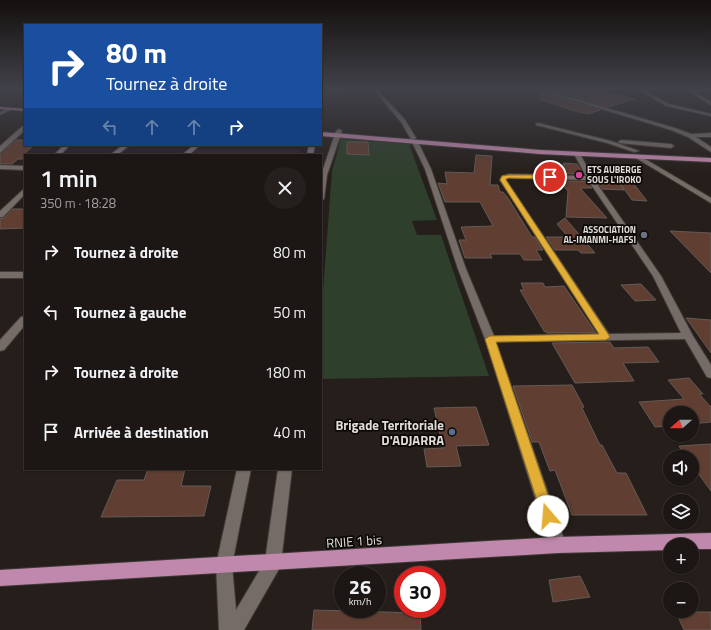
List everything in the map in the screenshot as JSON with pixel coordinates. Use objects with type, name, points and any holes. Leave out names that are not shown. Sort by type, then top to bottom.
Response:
[{"type":"main road","points":[[322,130],[338,133],[577,154],[635,152],[711,160]]},
{"type":"main road","points":[[322,134],[338,133]]},
{"type":"main road","points":[[414,140],[635,152],[711,154]]},
{"type":"main road","name":"RNIE 1 bis","points":[[0,578],[558,545],[711,541]]},
{"type":"street","points":[[401,118],[414,140],[428,169],[462,269],[490,339],[558,545]]},
{"type":"street","points":[[633,118],[690,136],[711,150]]},
{"type":"street","points":[[538,124],[609,142],[635,152],[711,201]]},
{"type":"street","points":[[0,151],[2,147],[24,127]]},
{"type":"street","points":[[322,187],[323,175],[338,133]]},
{"type":"street","points":[[690,136],[711,135]]},
{"type":"street","points":[[609,142],[671,146]]},
{"type":"street","points":[[635,143],[635,152]]},
{"type":"street","points":[[58,154],[66,146]]},
{"type":"street","points":[[114,154],[126,146]]},
{"type":"street","points":[[186,154],[196,146]]},
{"type":"street","points":[[577,154],[590,178],[657,276],[688,336],[711,374]]},
{"type":"street","points":[[0,167],[24,168]]},
{"type":"street","points":[[590,178],[509,176],[504,177],[503,180],[606,337]]},
{"type":"street","points":[[0,215],[24,191]]},
{"type":"street","points":[[0,275],[24,275]]},
{"type":"street","points":[[0,347],[24,320]]},
{"type":"street","points":[[490,339],[688,336]]},
{"type":"street","points":[[228,630],[224,565],[244,470]]},
{"type":"street","points":[[234,630],[273,563],[285,470]]},
{"type":"shaded area","points":[[197,150],[299,150],[298,154],[194,154]]},
{"type":"green space","points":[[341,139],[409,144],[437,220],[412,221],[417,235],[441,235],[489,376],[322,379],[322,304],[332,171]]},
{"type":"building","points":[[16,140],[24,140],[24,146],[33,146],[24,154],[24,159],[18,159],[12,164],[0,164],[0,154]]},
{"type":"building","points":[[347,142],[368,142],[369,155],[347,154]]},
{"type":"building","points":[[476,155],[492,156],[490,185],[498,185],[500,192],[503,192],[508,198],[532,237],[535,237],[543,250],[536,250],[542,260],[524,260],[520,254],[490,254],[492,258],[465,258],[459,240],[466,240],[461,227],[493,226],[480,202],[445,202],[438,183],[447,184],[445,172],[474,173]]},
{"type":"building","points":[[563,163],[577,164],[583,174],[550,173],[552,171],[549,165],[565,165]]},
{"type":"building","points":[[591,172],[613,173],[624,190],[602,189]]},
{"type":"building","points":[[558,181],[587,181],[592,188],[580,188],[607,218],[566,217],[568,191]]},
{"type":"building","points":[[619,182],[633,183],[647,201],[632,200]]},
{"type":"building","points":[[12,209],[24,209],[24,228],[0,229],[0,218],[4,218]]},
{"type":"building","points":[[565,218],[595,253],[581,253],[578,250],[555,250],[546,237],[568,237],[557,224]]},
{"type":"building","points":[[670,231],[711,233],[711,273]]},
{"type":"building","points":[[521,283],[543,283],[545,287],[564,286],[596,333],[547,333],[544,331],[520,290],[524,290]]},
{"type":"building","points":[[641,284],[656,300],[635,301],[621,285]]},
{"type":"building","points":[[686,318],[711,320],[711,353]]},
{"type":"building","points":[[610,342],[614,348],[648,347],[659,362],[623,363],[634,381],[575,383],[552,343]]},
{"type":"building","points":[[689,378],[703,394],[699,394],[711,407],[711,422],[699,423],[699,406],[663,406],[663,426],[655,427],[639,402],[684,399],[668,380]]},
{"type":"building","points":[[572,385],[584,407],[582,408],[600,445],[602,445],[617,473],[626,473],[647,515],[572,515],[555,470],[550,471],[539,442],[532,442],[513,386]]},
{"type":"building","points":[[476,407],[489,445],[456,446],[461,466],[427,467],[424,449],[443,448],[434,408]]},
{"type":"building","points":[[711,444],[711,491],[699,475],[699,450],[682,450],[679,446]]},
{"type":"building","points":[[148,470],[185,470],[181,486],[211,486],[204,516],[101,517],[117,480],[144,480]]},
{"type":"building","points":[[580,576],[590,597],[553,602],[549,580]]},
{"type":"building","points":[[314,610],[334,611],[334,618],[386,618],[386,612],[394,612],[394,618],[420,618],[421,630],[312,630]]},
{"type":"building","points":[[699,612],[711,612],[711,630],[684,630],[679,618],[699,618]]},
{"type":"place","name":"ETS AUBERGE SOUS L'IROKO","points":[[579,175]]},
{"type":"place","name":"ASSOCIATION AL-IMANMI-HAFSI","points":[[644,235]]},
{"type":"place","name":"Brigade Territoriale D'ADJARRA","points":[[452,432]]},
{"type":"route","points":[[548,516],[490,339],[606,337],[503,180],[504,177],[509,176],[550,177]]}]
